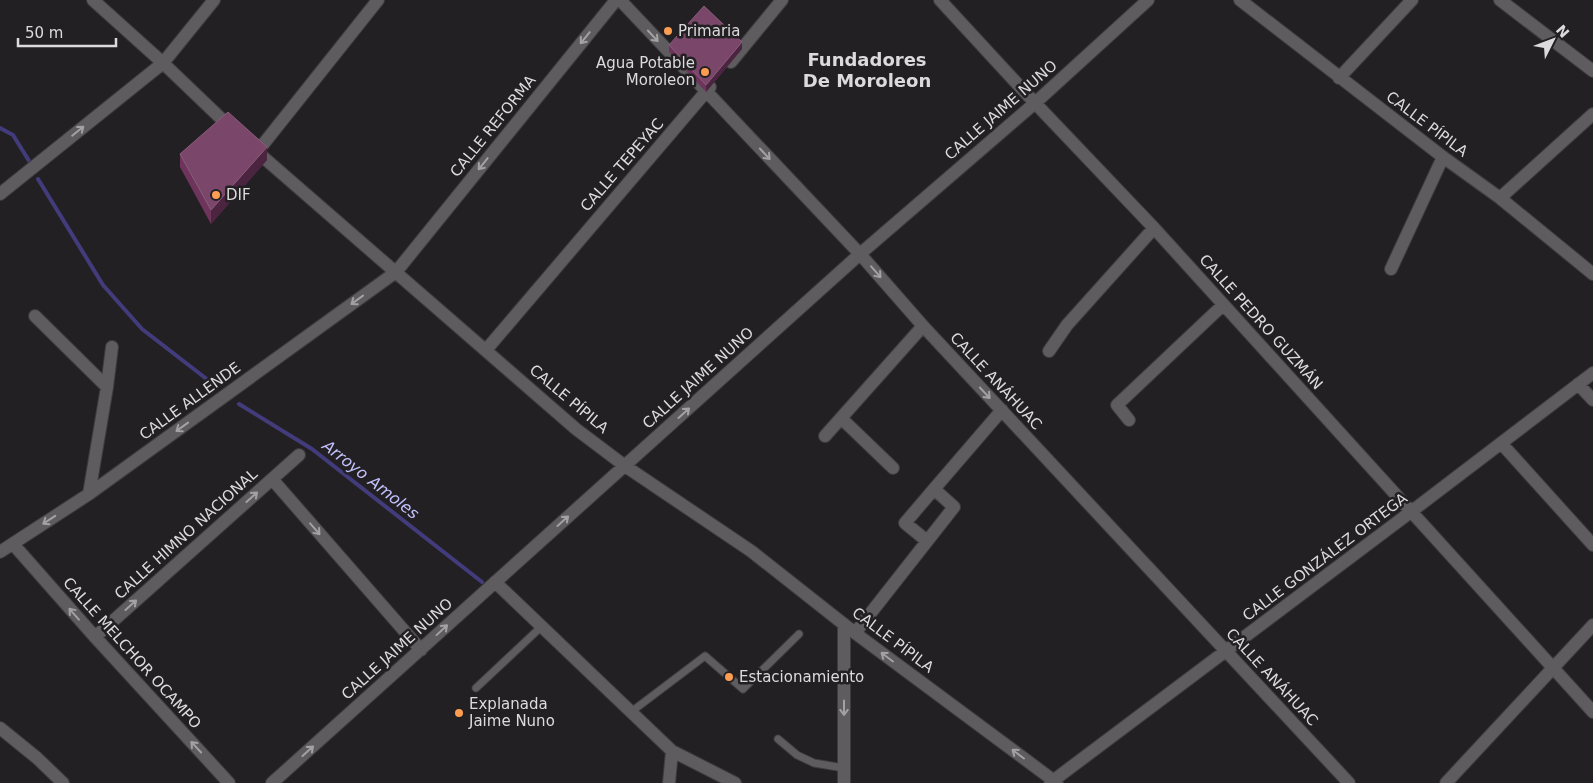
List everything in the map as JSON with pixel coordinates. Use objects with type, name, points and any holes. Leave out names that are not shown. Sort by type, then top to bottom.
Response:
[{"type":"street","name":"CALLE PÍPILA","points":[[93,0],[257,152],[576,428],[625,466],[751,551],[855,633],[1053,782]]},
{"type":"street","points":[[0,194],[163,63],[214,0]]},
{"type":"street","name":"CALLE REFORMA","points":[[396,272],[616,0]]},
{"type":"street","name":"CALLE ANÁHUAC","points":[[620,0],[860,254],[923,326],[1349,783]]},
{"type":"street","name":"CALLE TEPEYAC","points":[[486,350],[782,0]]},
{"type":"street","name":"CALLE PEDRO GUZMÁN","points":[[940,0],[1154,228],[1593,712]]},
{"type":"street","name":"CALLE JAIME NUNO","points":[[272,783],[860,254],[1035,103],[1148,0]]},
{"type":"street","name":"CALLE PÍPILA","points":[[1240,0],[1339,78],[1500,198],[1593,274]]},
{"type":"street","points":[[1339,78],[1412,0]]},
{"type":"street","points":[[1500,0],[1593,71]]},
{"type":"street","points":[[257,152],[375,1]]},
{"type":"street","points":[[1500,198],[1593,114]]},
{"type":"street","points":[[1391,269],[1443,157]]},
{"type":"street","points":[[1049,351],[1066,325],[1154,228]]},
{"type":"street","name":"CALLE ALLENDE","points":[[0,552],[89,494],[396,272]]},
{"type":"street","points":[[1129,420],[1116,405],[1224,305]]},
{"type":"street","points":[[35,316],[107,387]]},
{"type":"street","points":[[825,436],[923,326]]},
{"type":"street","points":[[89,494],[112,347]]},
{"type":"street","name":"CALLE GONZÁLEZ ORTEGA","points":[[1053,782],[1593,373]]},
{"type":"street","points":[[1578,384],[1593,400]]},
{"type":"street","points":[[927,540],[905,523],[1002,410]]},
{"type":"street","points":[[841,418],[892,468]]},
{"type":"street","points":[[1501,443],[1593,545]]},
{"type":"street","name":"CALLE HIMNO NACIONAL","points":[[95,637],[299,455]]},
{"type":"street","points":[[272,479],[421,650]]},
{"type":"street","points":[[855,633],[954,506],[934,489]]},
{"type":"street","name":"CALLE MELCHOR OCAMPO","points":[[13,544],[95,637],[229,783]]},
{"type":"street","points":[[495,582],[672,751],[735,783]]},
{"type":"street","points":[[844,624],[844,783]]},
{"type":"street","points":[[1446,783],[1593,625]]},
{"type":"street","points":[[0,728],[64,783]]},
{"type":"street","points":[[669,783],[672,751]]},
{"type":"lane","points":[[476,688],[541,627]]},
{"type":"lane","points":[[631,712],[705,656],[743,690],[799,634]]},
{"type":"lane","points":[[778,739],[797,755],[814,763],[844,768]]},
{"type":"building","name":"Agua Potable Moroleon","points":[[704,6],[742,42],[706,85],[669,45]]},
{"type":"building","name":"DIF","points":[[228,112],[267,147],[211,210],[180,154]]},
{"type":"waterway","name":"Arroyo Amoles","points":[[0,128],[13,135],[31,164]]},
{"type":"waterway","name":"Arroyo Amoles","points":[[38,179],[103,285],[142,329],[217,387]]},
{"type":"waterway","name":"Arroyo Amoles","points":[[239,404],[312,449],[482,582]]},
{"type":"place","name":"Primaria","points":[[668,31]]},
{"type":"place","name":"Agua Potable Moroleon","points":[[705,72]]},
{"type":"place","name":"DIF","points":[[216,195]]},
{"type":"place","name":"Estacionamiento","points":[[729,677]]},
{"type":"place","name":"Explanada Jaime Nuno","points":[[459,713]]},
{"type":"district","name":"Fundadores De Moroleon","points":[[867,70]]}]
